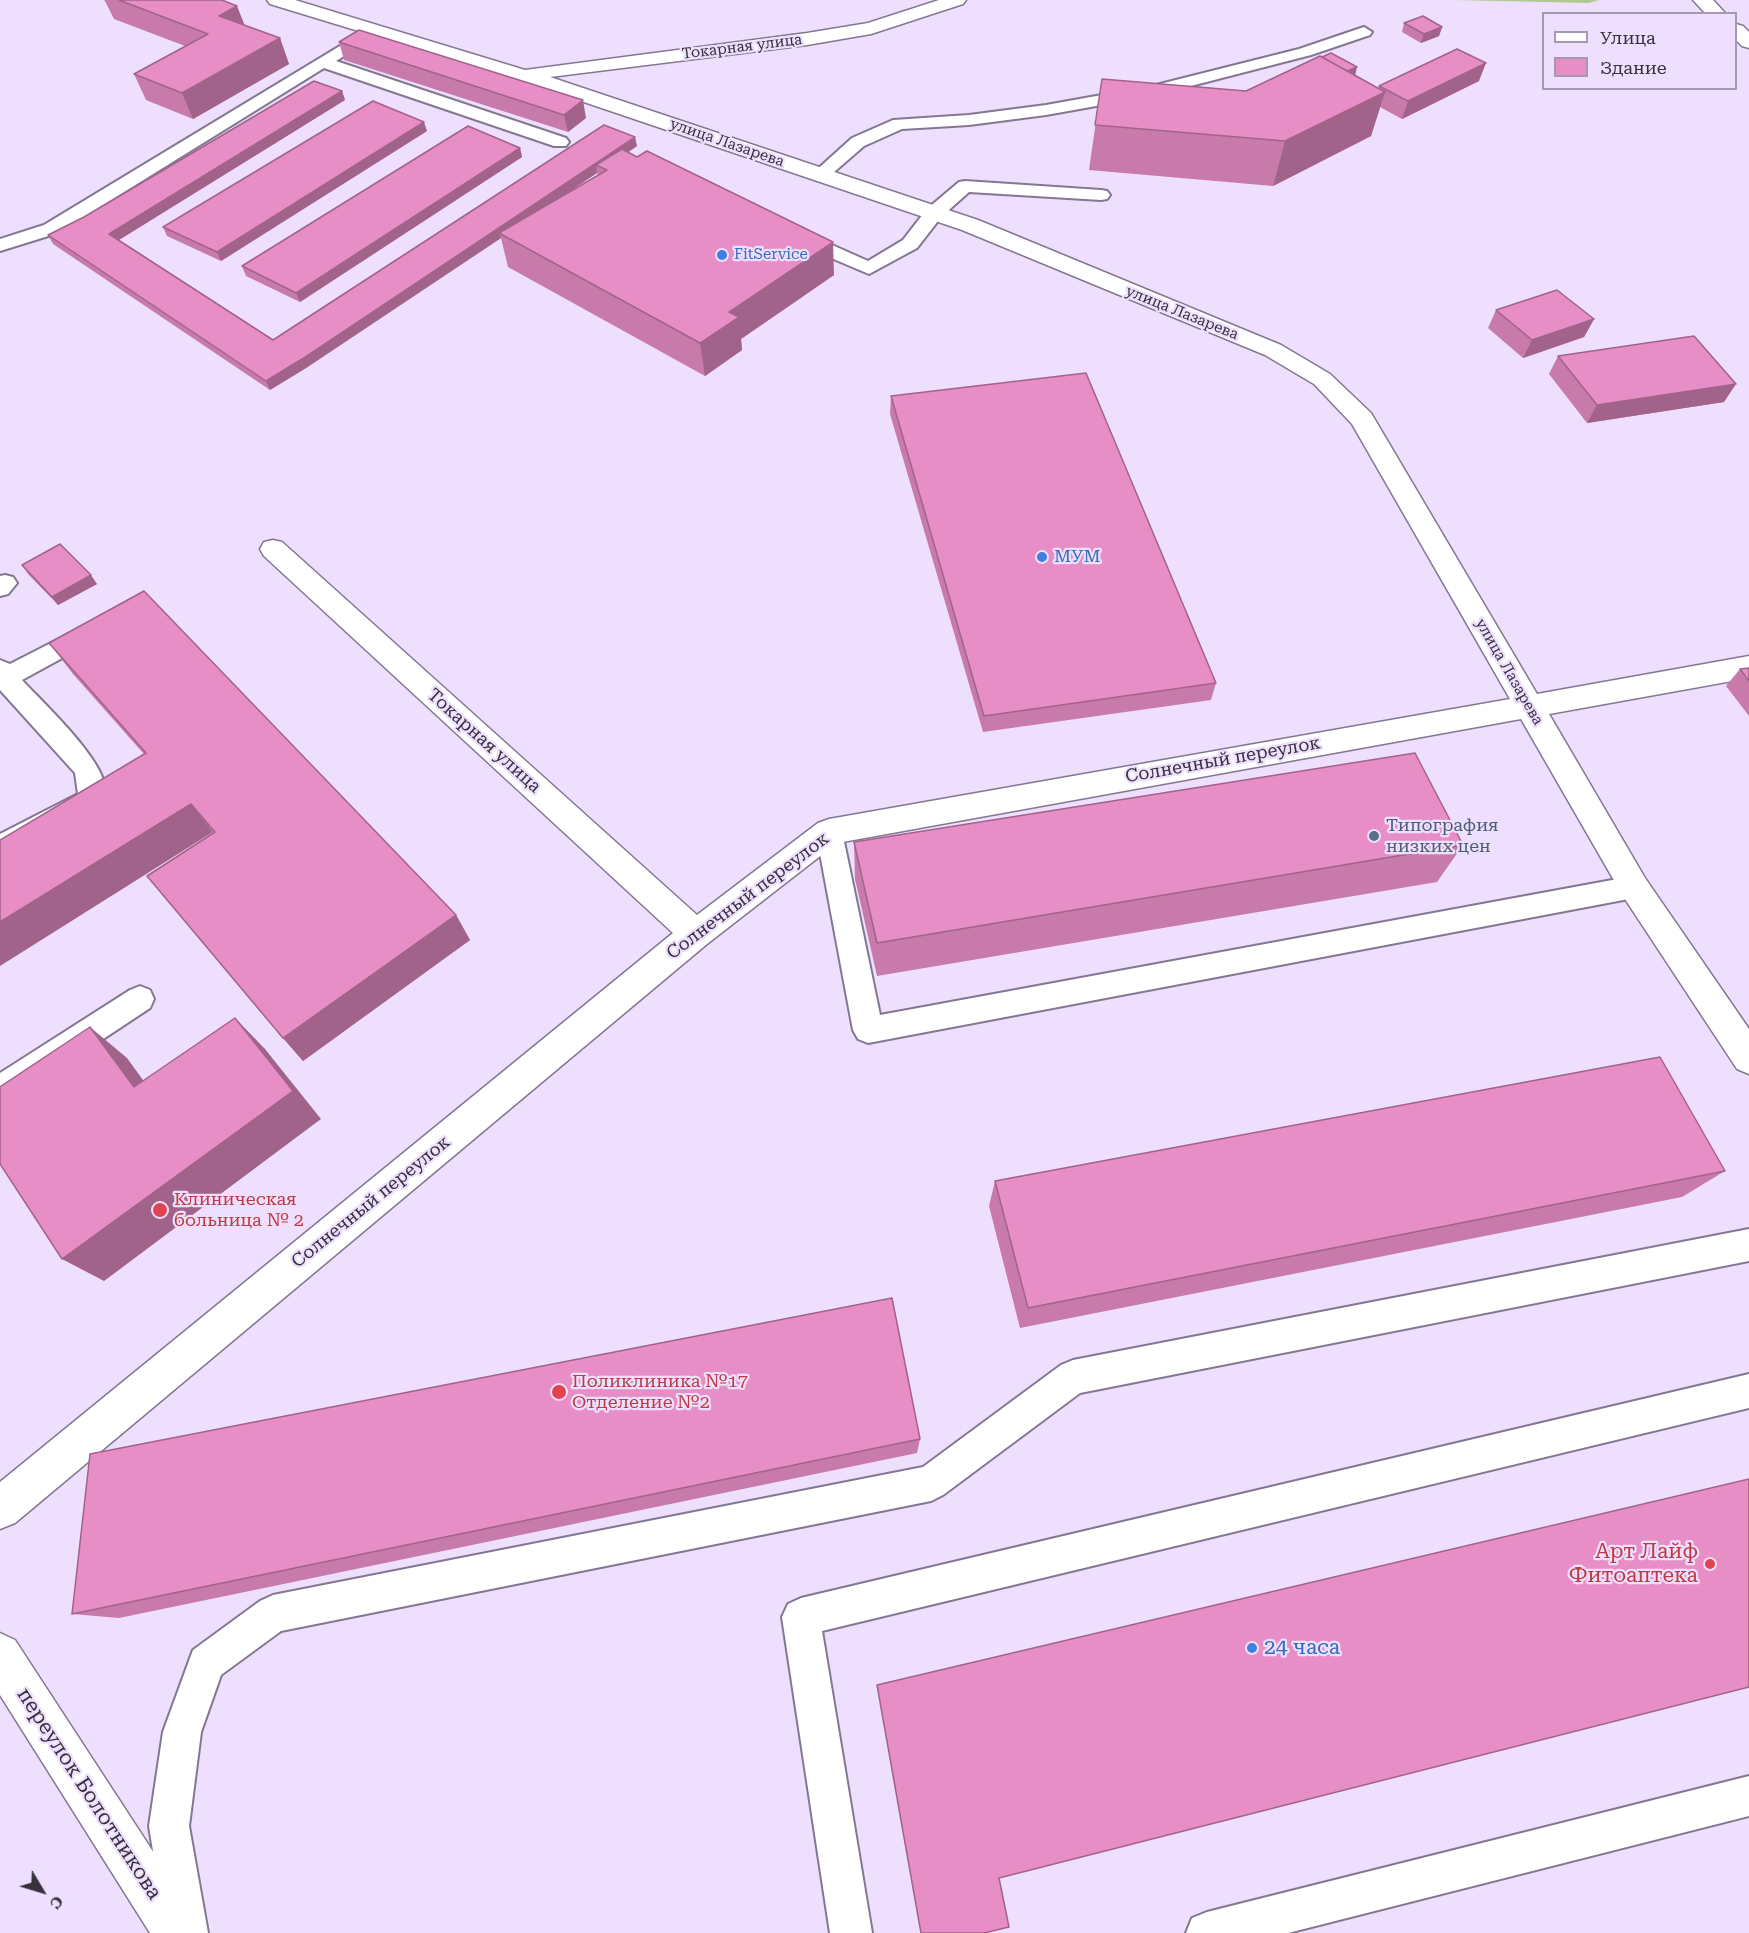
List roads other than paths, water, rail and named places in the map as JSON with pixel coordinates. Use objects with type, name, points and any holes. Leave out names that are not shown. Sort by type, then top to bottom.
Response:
[{"type":"street","name":"улица Лазарева","points":[[276,0],[523,75],[970,225],[1274,350],[1322,379],[1362,419],[1634,887],[1749,1058]]},
{"type":"street","name":"Токарная улица","points":[[523,75],[807,39],[871,27],[957,0]]},
{"type":"street","points":[[1702,0],[1715,12]]},
{"type":"street","points":[[1737,31],[1749,42]]},
{"type":"street","name":"Токарная улица","points":[[273,549],[696,934]]},
{"type":"street","name":"Солнечный переулок","points":[[0,1508],[696,934],[829,832],[1749,667]]},
{"type":"street","name":"переулок Болотникова","points":[[0,1655],[178,1933]]},
{"type":"lane","points":[[0,245],[51,229],[375,30]]},
{"type":"lane","points":[[820,175],[858,142],[899,124],[969,120],[1046,110],[1152,91],[1305,52],[1364,32]]},
{"type":"lane","points":[[322,62],[560,142]]},
{"type":"lane","points":[[785,231],[868,268],[910,244],[934,213],[965,186],[1101,195]]},
{"type":"lane","points":[[0,847],[89,800],[92,790],[87,769],[2,676],[110,621]]},
{"type":"lane","points":[[829,832],[868,1030],[1634,887]]},
{"type":"lane","points":[[0,1090],[140,999]]},
{"type":"lane","points":[[187,1933],[169,1826],[182,1732],[206,1663],[273,1614],[931,1483],[1073,1377],[1749,1245]]},
{"type":"lane","points":[[851,1933],[801,1617],[1749,1391]]},
{"type":"lane","points":[[1207,1933],[1749,1796]]},
{"type":"place","name":"FitService","points":[[722,255]]},
{"type":"place","name":"МУМ","points":[[1042,557]]},
{"type":"place","name":"Типография низких цен","points":[[1374,836]]},
{"type":"place","name":"Клиническая больница № 2","points":[[160,1210]]},
{"type":"place","name":"Поликлиника №17 Отделение №2","points":[[559,1392]]},
{"type":"place","name":"Арт Лайф Фитоаптека","points":[[1710,1564]]},
{"type":"place","name":"24 часа","points":[[1252,1648]]}]
